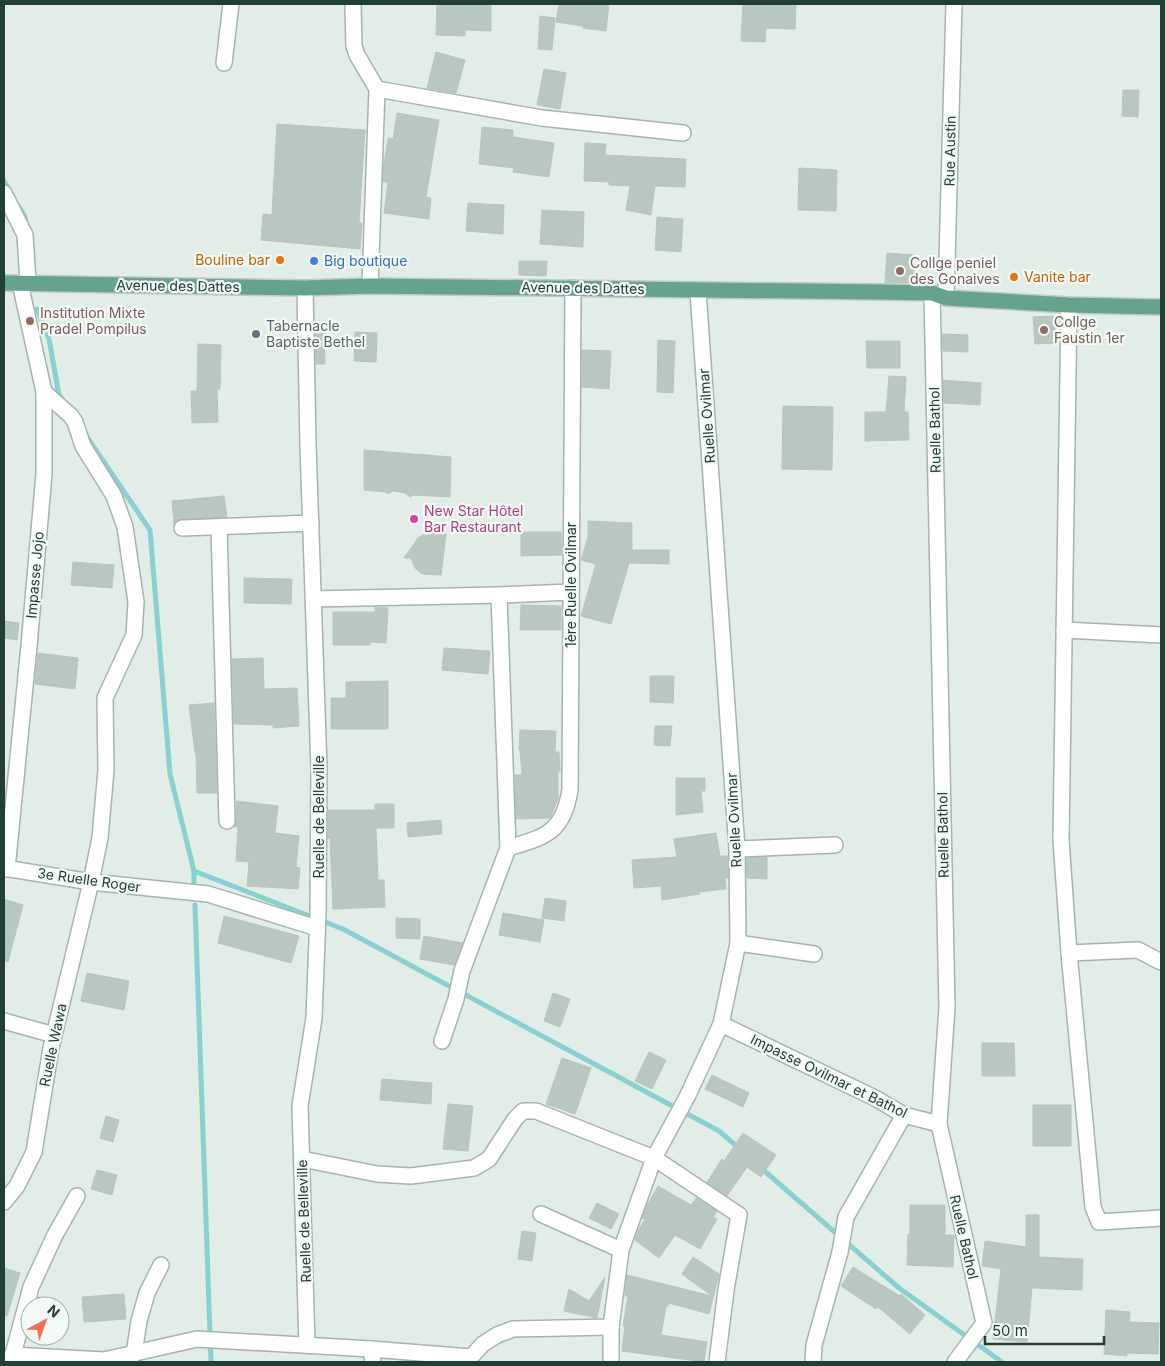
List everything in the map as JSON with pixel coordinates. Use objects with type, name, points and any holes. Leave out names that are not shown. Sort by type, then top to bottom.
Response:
[{"type":"main road","name":"Avenue des Dattes","points":[[4,283],[306,288],[370,286],[573,288],[939,296],[1069,305],[1161,307]]},
{"type":"street","points":[[224,62],[231,4]]},
{"type":"street","points":[[353,4],[354,46],[357,55],[377,89],[370,286]]},
{"type":"street","name":"Rue Austin","points":[[939,296],[954,4]]},
{"type":"street","points":[[377,89],[542,118],[683,134]]},
{"type":"street","name":"Impasse Jojo","points":[[4,193],[25,235],[24,283],[44,392],[44,474],[29,646],[5,868]]},
{"type":"street","name":"Ruelle de Belleville","points":[[306,288],[319,769],[318,922],[314,1018],[300,1106],[307,1345]]},
{"type":"street","name":"1ère Ruelle Ovilmar","points":[[508,848],[539,838],[552,831],[562,818],[567,806],[570,790],[573,288]]},
{"type":"street","name":"Ruelle Ovilmar","points":[[611,1362],[611,1327],[621,1250],[654,1158],[687,1098],[721,1024],[738,943],[737,849],[698,291]]},
{"type":"street","name":"Ruelle Bathol","points":[[939,296],[947,1007],[939,1124],[984,1323],[955,1362]]},
{"type":"street","points":[[1069,305],[1061,840],[1068,953],[1093,1206],[1099,1222],[1161,1218]]},
{"type":"street","name":"Ruelle Wawa","points":[[4,1202],[17,1186],[34,1152],[54,1035],[100,838],[106,770],[105,698],[134,635],[136,602],[125,527],[114,496],[83,446],[71,416],[44,392]]},
{"type":"street","points":[[182,528],[311,523]]},
{"type":"street","points":[[219,527],[227,821]]},
{"type":"street","points":[[314,599],[571,592]]},
{"type":"street","points":[[442,1041],[456,1000],[462,971],[508,848],[498,594]]},
{"type":"street","points":[[1064,630],[1161,635]]},
{"type":"street","points":[[737,849],[835,845]]},
{"type":"street","name":"3e Ruelle Roger","points":[[5,868],[91,882],[208,894],[318,922]]},
{"type":"street","points":[[738,943],[814,954]]},
{"type":"street","points":[[1068,953],[1138,950],[1161,962]]},
{"type":"street","points":[[4,1021],[54,1035]]},
{"type":"street","name":"Impasse Ovilmar et Bathol","points":[[721,1024],[875,1098],[904,1115],[939,1124]]},
{"type":"street","points":[[302,1158],[377,1174],[411,1176],[474,1168],[489,1159],[515,1119],[524,1111],[536,1111],[654,1158],[739,1215],[726,1290],[717,1362]]},
{"type":"street","points":[[813,1362],[814,1345],[840,1252],[846,1217],[904,1115]]},
{"type":"street","points":[[77,1196],[55,1235],[31,1287],[11,1358],[104,1360],[197,1339],[307,1345],[372,1356],[472,1360],[483,1344],[497,1335],[513,1329],[611,1327]]},
{"type":"street","points":[[541,1214],[621,1250]]},
{"type":"street","points":[[134,1354],[139,1321],[147,1292],[162,1265]]},
{"type":"building","points":[[437,4],[491,4],[491,31],[465,30],[465,36],[436,35]]},
{"type":"building","points":[[559,4],[609,4],[606,31],[556,22]]},
{"type":"building","points":[[743,4],[796,4],[795,29],[766,28],[765,42],[741,41]]},
{"type":"building","points":[[540,16],[555,18],[552,50],[538,49]]},
{"type":"building","points":[[436,52],[465,60],[456,93],[427,88]]},
{"type":"building","points":[[544,69],[566,73],[560,109],[537,105]]},
{"type":"building","points":[[1123,90],[1139,90],[1138,117],[1122,116]]},
{"type":"building","points":[[397,113],[439,120],[426,197],[431,198],[429,219],[384,213],[388,182],[383,182],[383,171],[388,138],[393,139]]},
{"type":"building","points":[[277,124],[365,130],[359,223],[362,223],[360,249],[261,240],[263,214],[272,215]]},
{"type":"building","points":[[482,127],[513,130],[513,137],[554,143],[549,177],[513,172],[514,168],[479,164]]},
{"type":"building","points":[[585,143],[606,144],[605,155],[686,159],[685,187],[655,186],[651,215],[626,210],[630,186],[609,185],[609,182],[584,181]]},
{"type":"building","points":[[799,168],[837,170],[836,211],[798,210]]},
{"type":"building","points":[[468,203],[504,205],[503,234],[466,231]]},
{"type":"building","points":[[542,210],[584,212],[583,247],[540,244]]},
{"type":"building","points":[[657,217],[683,219],[681,252],[655,250]]},
{"type":"building","name":"Collge peniel des Gonaives","points":[[887,253],[914,255],[913,283],[885,283]]},
{"type":"building","points":[[519,261],[547,261],[546,276],[519,275]]},
{"type":"building","name":"Collge Faustin 1er","points":[[1054,316],[1056,343],[1035,344],[1033,317]]},
{"type":"building","points":[[315,331],[324,331],[325,364],[316,364]]},
{"type":"building","points":[[355,332],[377,333],[376,362],[354,361]]},
{"type":"building","points":[[942,334],[968,335],[968,352],[943,351]]},
{"type":"building","points":[[658,340],[675,341],[673,393],[657,392]]},
{"type":"building","points":[[866,341],[900,341],[900,368],[867,368]]},
{"type":"building","points":[[198,344],[221,345],[220,389],[217,389],[218,422],[192,423],[191,391],[197,391]]},
{"type":"building","points":[[582,350],[611,351],[609,389],[582,387]]},
{"type":"building","points":[[889,376],[906,377],[904,412],[908,412],[909,440],[865,441],[865,412],[886,412]]},
{"type":"building","points":[[943,380],[981,383],[980,405],[944,403]]},
{"type":"building","points":[[783,406],[833,407],[832,470],[782,469]]},
{"type":"building","points":[[364,450],[451,457],[450,497],[414,495],[410,497],[405,493],[393,491],[388,494],[386,492],[364,490]]},
{"type":"building","points":[[224,496],[227,517],[182,519],[174,524],[172,501]]},
{"type":"building","points":[[588,521],[632,523],[632,550],[669,550],[669,564],[629,563],[611,624],[581,616],[596,564],[581,560],[588,537]]},
{"type":"building","points":[[427,532],[446,534],[441,575],[422,574],[415,568],[411,558],[404,558],[418,538]]},
{"type":"building","points":[[521,532],[561,532],[562,555],[521,556]]},
{"type":"building","points":[[73,562],[114,565],[112,588],[71,585]]},
{"type":"building","points":[[244,578],[292,579],[291,604],[244,603]]},
{"type":"building","points":[[521,605],[561,606],[561,630],[520,630]]},
{"type":"building","points":[[375,607],[388,608],[386,643],[370,642],[370,645],[333,645],[333,612],[375,612]]},
{"type":"building","points":[[4,621],[19,623],[17,640],[4,638]]},
{"type":"building","points":[[444,648],[490,651],[488,674],[442,670]]},
{"type":"building","points":[[38,653],[78,658],[75,689],[35,684]]},
{"type":"building","points":[[263,658],[264,689],[297,688],[299,726],[273,728],[273,725],[234,724],[232,659]]},
{"type":"building","points":[[650,676],[674,676],[673,703],[650,702]]},
{"type":"building","points":[[388,681],[388,729],[331,729],[331,698],[346,698],[346,682]]},
{"type":"building","points":[[214,703],[217,793],[197,793],[196,753],[189,705]]},
{"type":"building","points":[[655,726],[672,726],[670,746],[654,745]]},
{"type":"building","points":[[520,730],[556,731],[555,752],[559,752],[560,771],[558,771],[558,799],[550,818],[516,819],[515,775],[522,775],[519,750]]},
{"type":"building","points":[[676,778],[705,778],[705,791],[701,791],[703,812],[676,815]]},
{"type":"building","points":[[237,801],[278,806],[275,833],[299,836],[296,867],[300,868],[298,889],[247,886],[249,862],[236,861],[238,827],[234,827]]},
{"type":"building","points":[[375,804],[394,804],[394,828],[376,828],[378,880],[384,880],[385,907],[333,909],[328,810],[375,810]]},
{"type":"building","points":[[441,820],[442,834],[408,837],[407,823]]},
{"type":"building","points":[[716,833],[720,856],[728,856],[728,878],[725,878],[726,889],[699,892],[700,894],[662,900],[661,886],[634,888],[632,860],[677,857],[674,839]]},
{"type":"building","points":[[767,857],[767,879],[747,878],[746,858]]},
{"type":"building","points":[[545,898],[566,901],[564,921],[542,918]]},
{"type":"building","points":[[4,899],[23,905],[8,962],[4,961]]},
{"type":"building","points":[[503,913],[544,920],[540,942],[499,935]]},
{"type":"building","points":[[224,916],[299,936],[291,963],[218,943]]},
{"type":"building","points":[[396,918],[420,919],[420,939],[396,938]]},
{"type":"building","points":[[424,936],[463,943],[454,965],[420,959]]},
{"type":"building","points":[[87,973],[129,981],[124,1010],[81,1001]]},
{"type":"building","points":[[553,993],[570,999],[560,1027],[544,1021]]},
{"type":"building","points":[[982,1043],[1014,1043],[1015,1076],[982,1076]]},
{"type":"building","points":[[649,1052],[666,1060],[652,1089],[635,1081]]},
{"type":"building","points":[[562,1058],[591,1068],[575,1114],[546,1104]]},
{"type":"building","points":[[712,1075],[749,1093],[743,1107],[705,1089]]},
{"type":"building","points":[[382,1079],[432,1083],[431,1104],[380,1100]]},
{"type":"building","points":[[448,1104],[473,1106],[468,1151],[443,1149]]},
{"type":"building","points":[[1033,1105],[1071,1105],[1071,1146],[1033,1146]]},
{"type":"building","points":[[106,1116],[119,1120],[113,1142],[100,1138]]},
{"type":"building","points":[[743,1133],[776,1155],[761,1177],[747,1167],[727,1196],[707,1182],[722,1159],[724,1161]]},
{"type":"building","points":[[97,1170],[117,1175],[112,1195],[91,1189]]},
{"type":"building","points":[[658,1186],[691,1205],[696,1198],[717,1211],[713,1217],[717,1219],[700,1249],[675,1235],[659,1258],[635,1240],[645,1219],[642,1218],[646,1207]]},
{"type":"building","points":[[597,1203],[619,1214],[611,1229],[589,1218]]},
{"type":"building","points":[[910,1205],[945,1205],[945,1235],[954,1235],[953,1267],[907,1265]]},
{"type":"building","points":[[1026,1215],[1039,1215],[1039,1257],[1083,1259],[1082,1290],[1032,1288],[1027,1342],[993,1339],[1001,1269],[982,1266],[985,1241],[1026,1247]]},
{"type":"building","points":[[522,1231],[536,1233],[532,1261],[518,1259]]},
{"type":"building","points":[[693,1257],[719,1274],[709,1314],[669,1303],[666,1306],[661,1335],[707,1342],[704,1362],[622,1351],[625,1326],[623,1326],[628,1296],[625,1296],[627,1275],[712,1296],[682,1274]]},
{"type":"building","points":[[853,1267],[900,1296],[901,1294],[925,1315],[910,1334],[878,1307],[876,1309],[841,1286]]},
{"type":"building","points":[[4,1268],[20,1273],[7,1316],[4,1316]]},
{"type":"building","points":[[605,1277],[597,1318],[564,1311],[569,1289],[589,1301]]},
{"type":"building","points":[[124,1294],[126,1319],[84,1322],[82,1297]]},
{"type":"building","points":[[1106,1310],[1130,1312],[1129,1322],[1159,1323],[1158,1354],[1127,1353],[1127,1356],[1104,1354]]},
{"type":"waterway","points":[[4,181],[10,191]]},
{"type":"waterway","points":[[19,207],[25,217],[26,225]]},
{"type":"waterway","points":[[37,309],[49,339],[59,395],[64,402]]},
{"type":"waterway","points":[[85,434],[150,530],[170,774],[194,871],[194,885]]},
{"type":"waterway","points":[[194,871],[343,929],[719,1131],[740,1149]]},
{"type":"waterway","points":[[195,905],[211,1362]]},
{"type":"waterway","points":[[761,1168],[899,1288],[1002,1362]]},
{"type":"place","name":"Bouline bar","points":[[280,260]]},
{"type":"place","name":"Big boutique","points":[[314,261]]},
{"type":"place","name":"Collge peniel des Gonaives","points":[[900,271]]},
{"type":"place","name":"Vanite bar","points":[[1014,277]]},
{"type":"place","name":"Institution Mixte Pradel Pompilus","points":[[30,321]]},
{"type":"place","name":"Collge Faustin 1er","points":[[1044,330]]},
{"type":"place","name":"Tabernacle Baptiste Bethel","points":[[256,334]]},
{"type":"place","name":"New Star Hôtel Bar Restaurant","points":[[414,519]]}]
